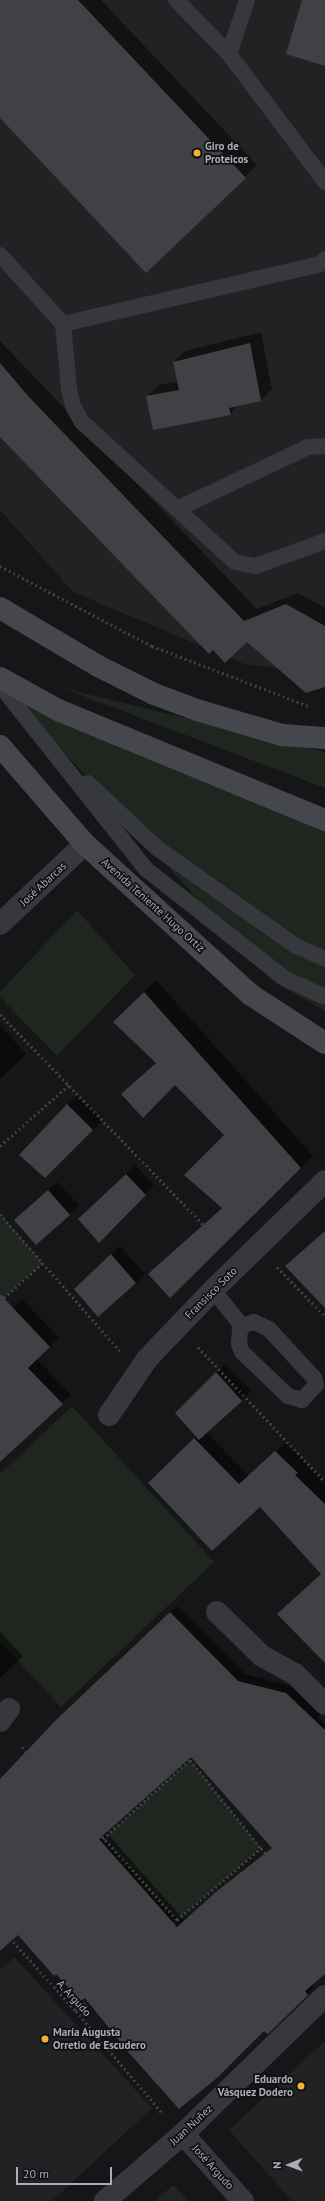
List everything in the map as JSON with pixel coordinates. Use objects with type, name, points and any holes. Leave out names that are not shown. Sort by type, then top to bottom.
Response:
[{"type":"main road","points":[[0,608],[98,666],[154,694],[197,710],[282,735],[325,738]]},
{"type":"main road","points":[[0,678],[58,710],[325,820]]},
{"type":"main road","name":"Avenida Teniente Hugo Ortiz","points":[[0,746],[85,844],[250,995],[325,1043]]},
{"type":"street","name":"José Abarcas","points":[[0,924],[85,844]]},
{"type":"street","name":"Fransisco Soto","points":[[109,1415],[147,1358],[240,1263],[325,1181]]},
{"type":"street","points":[[217,1612],[262,1656],[295,1674],[325,1704]]},
{"type":"street","name":"Juan Nuñez","points":[[105,2201],[183,2134],[325,1996]]},
{"type":"street","name":"José Argudo","points":[[183,2134],[243,2201]]},
{"type":"lane","points":[[176,0],[229,54],[324,176]]},
{"type":"lane","points":[[229,54],[247,0]]},
{"type":"lane","points":[[0,255],[63,324],[69,388],[73,406],[82,422],[239,565],[256,566],[325,541]]},
{"type":"lane","points":[[63,324],[323,264]]},
{"type":"lane","points":[[177,509],[308,447],[325,446]]},
{"type":"lane","points":[[0,684],[146,869],[284,978],[325,997]]},
{"type":"lane","points":[[44,741],[157,848],[296,946],[325,959]]},
{"type":"lane","points":[[213,1290],[242,1326],[239,1344],[242,1352],[288,1396],[302,1400],[316,1386],[310,1373],[269,1329],[254,1322],[242,1326]]},
{"type":"path","points":[[0,566],[152,646],[312,708]]},
{"type":"path","points":[[0,1014],[240,1263]]},
{"type":"path","points":[[0,1146],[69,1085]]},
{"type":"path","points":[[0,1214],[123,1355]]},
{"type":"path","points":[[273,1262],[325,1316]]},
{"type":"path","points":[[0,1301],[42,1263]]},
{"type":"path","points":[[198,1346],[325,1482]]},
{"type":"path","points":[[104,1839],[272,1685]]},
{"type":"path","points":[[22,1747],[176,1920]]},
{"type":"path","points":[[190,1760],[261,1848],[325,1917]]},
{"type":"path","points":[[76,2011],[176,1920],[261,1848]]},
{"type":"path","name":"A. Argudo","points":[[0,1927],[76,2011],[183,2134]]},
{"type":"shaded area","points":[[0,0],[325,0],[325,674],[244,664],[73,592],[0,510]]},
{"type":"shaded area","points":[[0,682],[325,824],[325,1011],[271,980]]},
{"type":"shaded area","points":[[62,688],[325,752],[325,788]]},
{"type":"shaded area","points":[[77,910],[135,975],[57,1056],[0,997],[0,992]]},
{"type":"shaded area","points":[[0,1214],[43,1263],[0,1301]]},
{"type":"shaded area","points":[[72,1406],[214,1562],[61,1707],[0,1642],[0,1474]]},
{"type":"shaded area","points":[[190,1760],[261,1848],[177,1920],[103,1839]]},
{"type":"shaded area","name":"María Augusta Orretio de Escudero","points":[[14,1957],[152,2108],[52,2201],[0,2201],[0,1970]]},
{"type":"shaded area","name":"Eduardo Vásquez Dodero","points":[[325,2041],[325,2201],[292,2201],[229,2130]]},
{"type":"shaded area","points":[[173,2185],[188,2201],[155,2201]]},
{"type":"building","points":[[0,0],[78,0],[246,178],[146,273],[0,118]]},
{"type":"building","points":[[302,0],[325,0],[325,66],[286,54]]},
{"type":"building","points":[[250,343],[261,401],[229,408],[231,415],[153,430],[146,396],[179,390],[173,362]]},
{"type":"building","points":[[0,363],[29,397],[244,621],[286,604],[325,626],[325,687],[306,693],[247,642],[225,663],[213,650],[209,654],[0,437]]},
{"type":"building","points":[[144,992],[301,1168],[170,1298],[148,1274],[222,1208],[184,1175],[224,1135],[175,1085],[143,1118],[121,1094],[156,1063],[113,1022]]},
{"type":"building","points":[[67,1104],[93,1130],[45,1178],[19,1155]]},
{"type":"building","points":[[126,1174],[146,1195],[99,1243],[78,1219]]},
{"type":"building","points":[[48,1190],[70,1215],[36,1245],[14,1220]]},
{"type":"building","points":[[325,1231],[325,1308],[285,1266]]},
{"type":"building","points":[[111,1254],[136,1283],[98,1317],[74,1289]]},
{"type":"building","points":[[0,1294],[50,1347],[28,1368],[63,1404],[0,1462]]},
{"type":"building","points":[[216,1372],[242,1401],[199,1440],[175,1413]]},
{"type":"building","points":[[194,1438],[239,1484],[275,1451],[298,1473],[295,1475],[325,1504],[325,1663],[277,1614],[321,1574],[260,1507],[212,1551],[148,1483]]},
{"type":"building","points":[[170,1612],[238,1681],[286,1693],[325,1730],[325,1974],[305,1991],[308,1995],[268,2034],[264,2031],[218,2077],[179,2109],[130,2054],[85,1998],[81,2001],[56,1974],[54,1976],[18,1935],[0,1951],[0,1779],[56,1720]],"holes":[[[191,1757],[272,1848],[217,1891],[177,1927],[99,1839]]]},
{"type":"place","name":"Giro de Proteicos","points":[[197,153]]},
{"type":"place","name":"María Augusta Orretio de Escudero","points":[[45,2039]]},
{"type":"place","name":"Eduardo Vásquez Dodero","points":[[301,2086]]}]
